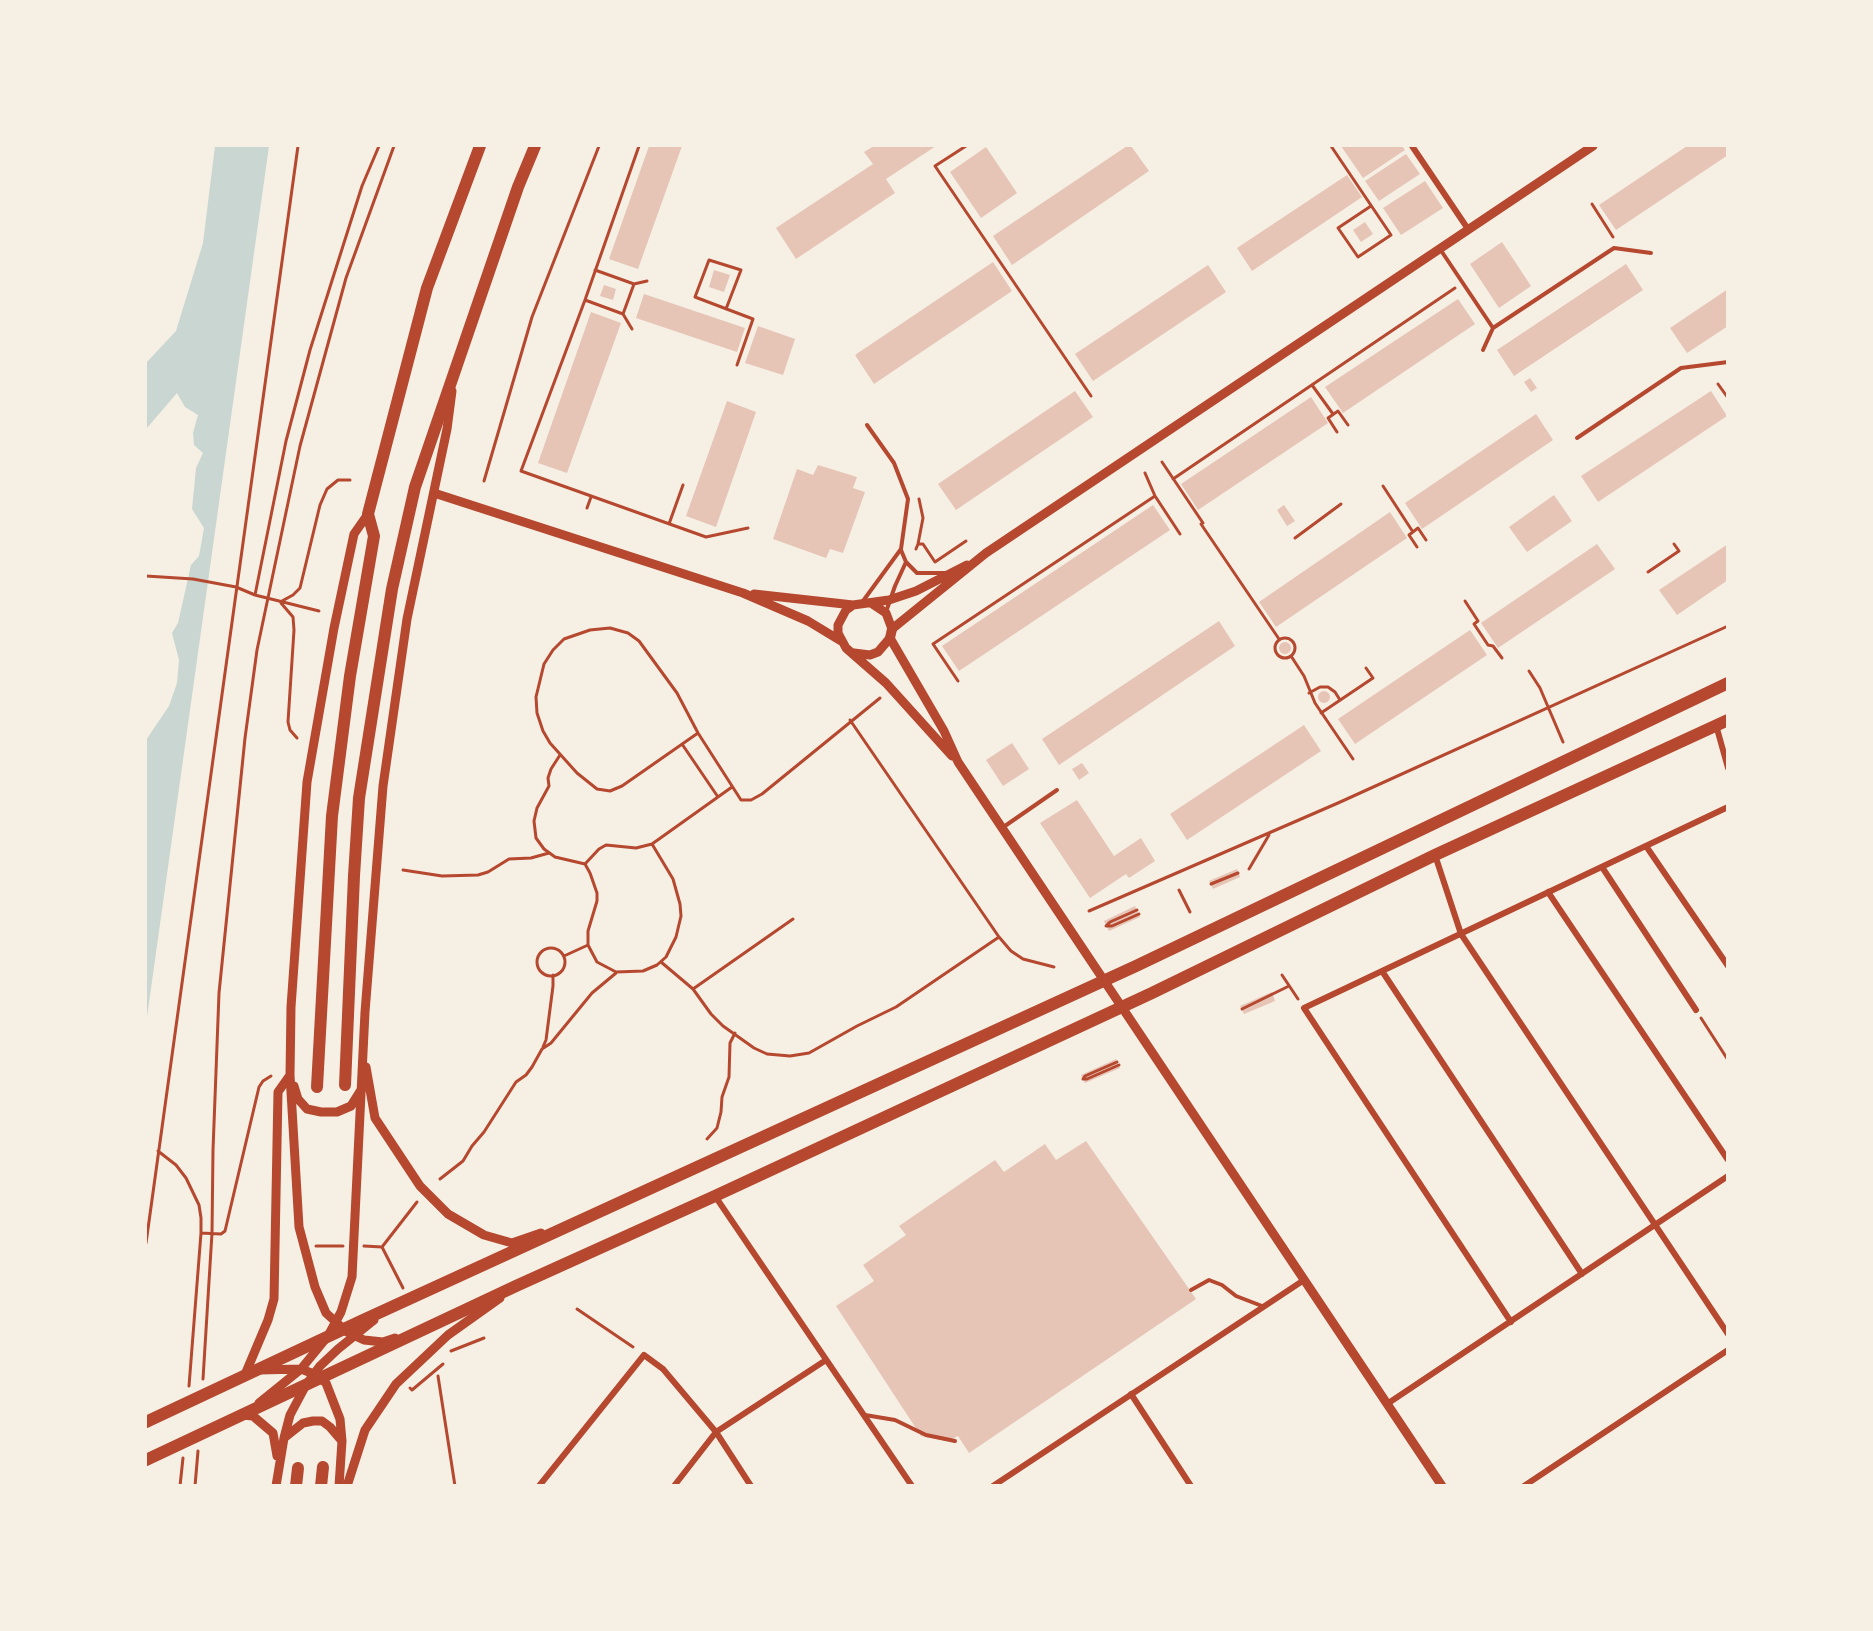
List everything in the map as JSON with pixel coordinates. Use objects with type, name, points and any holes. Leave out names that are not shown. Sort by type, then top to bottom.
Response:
[{"type":"main road","points":[[317,1087],[332,816],[350,676],[374,536],[368,514],[428,288],[480,146]]},
{"type":"main road","points":[[345,1085],[358,809],[392,589],[415,487],[535,146]]},
{"type":"main road","points":[[146,1422],[406,1300],[1104,980],[1728,683]]},
{"type":"main road","points":[[146,1460],[306,1385],[317,1376],[715,1196],[1122,1007],[1435,855],[1722,722]]},
{"type":"main road","points":[[321,1485],[323,1467]]},
{"type":"main road","points":[[296,1485],[298,1468]]},
{"type":"street","points":[[1412,146],[1468,229]]},
{"type":"street","points":[[853,653],[862,655],[878,652],[902,619],[945,588],[975,561],[1593,146]]},
{"type":"street","points":[[317,1376],[344,1330],[352,1277],[363,1049],[383,786],[407,619],[447,429],[456,366]]},
{"type":"street","points":[[434,493],[743,593],[808,621],[841,641],[886,683],[930,734],[958,762]]},
{"type":"street","points":[[368,514],[354,534],[333,627],[307,782],[291,1007],[290,1075],[299,1227],[315,1287],[326,1313],[344,1330],[383,1342],[418,1331]]},
{"type":"street","points":[[743,593],[862,603],[889,600],[916,591],[947,573],[975,561]]},
{"type":"street","points":[[862,603],[886,613],[891,634],[944,731],[958,762],[1442,1485]]},
{"type":"street","points":[[841,641],[838,633],[841,616],[862,603]]},
{"type":"street","points":[[1722,722],[1728,768]]},
{"type":"street","points":[[1511,1322],[1304,1008],[1728,807]]},
{"type":"street","points":[[1646,846],[1728,966]]},
{"type":"street","points":[[1435,855],[1461,934],[1728,1334]]},
{"type":"street","points":[[1602,867],[1696,1010]]},
{"type":"street","points":[[1548,892],[1728,1160]]},
{"type":"street","points":[[1382,971],[1582,1274]]},
{"type":"street","points":[[363,1049],[375,1118],[420,1186],[448,1214],[484,1235],[512,1243],[583,1219]]},
{"type":"street","points":[[290,1075],[298,1099],[307,1109],[336,1112],[351,1106],[362,1089]]},
{"type":"street","points":[[241,1378],[268,1320],[274,1299],[278,1092],[290,1075]]},
{"type":"street","points":[[1388,1404],[1728,1176]]},
{"type":"street","points":[[715,1196],[912,1485]]},
{"type":"street","points":[[993,1485],[1304,1280]]},
{"type":"street","points":[[347,1485],[364,1430],[396,1384],[448,1335],[516,1286]]},
{"type":"street","points":[[240,1416],[301,1369],[328,1336]]},
{"type":"street","points":[[1524,1485],[1728,1350]]},
{"type":"street","points":[[539,1485],[644,1355],[663,1369],[716,1432],[751,1485]]},
{"type":"street","points":[[674,1485],[716,1432],[826,1360]]},
{"type":"street","points":[[257,1370],[301,1369],[326,1383],[340,1419],[342,1442],[339,1485]]},
{"type":"street","points":[[276,1485],[290,1415],[306,1385]]},
{"type":"street","points":[[1131,1394],[1191,1485]]},
{"type":"street","points":[[240,1416],[253,1416],[273,1433],[278,1473]]},
{"type":"street","points":[[284,1438],[303,1423],[322,1421],[342,1442]]},
{"type":"lane","points":[[1439,248],[1493,328]]},
{"type":"lane","points":[[1483,351],[1493,328],[1614,248],[1651,253]]},
{"type":"lane","points":[[1577,438],[1681,368],[1728,362]]},
{"type":"lane","points":[[862,603],[901,549],[908,499],[894,463],[867,425]]},
{"type":"lane","points":[[901,549],[906,562],[917,573],[947,573]]},
{"type":"lane","points":[[886,613],[889,600],[906,562]]},
{"type":"lane","points":[[1002,828],[1057,790]]},
{"type":"lane","points":[[1191,1290],[1209,1280],[1222,1285],[1236,1296],[1263,1306]]},
{"type":"lane","points":[[864,1415],[895,1420],[926,1436],[955,1442]]},
{"type":"path","points":[[146,1243],[298,146]]},
{"type":"path","points":[[255,595],[286,441],[310,350],[362,186],[379,146]]},
{"type":"path","points":[[203,1382],[212,1233],[219,993],[245,738],[257,650],[305,427],[346,278],[394,146]]},
{"type":"path","points":[[484,481],[532,317],[599,146]]},
{"type":"path","points":[[639,146],[521,471],[706,537],[748,528]]},
{"type":"path","points":[[966,146],[935,166],[1091,396]]},
{"type":"path","points":[[1331,146],[1391,235],[1358,257],[1338,228],[1371,206]]},
{"type":"path","points":[[1592,204],[1613,237]]},
{"type":"path","points":[[726,309],[741,270],[709,260],[695,297],[726,309],[753,319],[737,365]]},
{"type":"path","points":[[595,270],[634,284],[647,281]]},
{"type":"path","points":[[623,314],[634,284]]},
{"type":"path","points":[[1173,479],[1456,288]]},
{"type":"path","points":[[585,300],[623,314],[632,329]]},
{"type":"path","points":[[1718,384],[1728,398]]},
{"type":"path","points":[[1312,385],[1333,414]]},
{"type":"path","points":[[1337,432],[1328,418],[1333,414],[1338,411],[1348,425]]},
{"type":"path","points":[[1162,462],[1279,639]]},
{"type":"path","points":[[1145,474],[1155,496],[1180,534]]},
{"type":"path","points":[[280,602],[300,588],[320,505],[327,489],[338,480],[350,480]]},
{"type":"path","points":[[669,524],[683,485]]},
{"type":"path","points":[[1383,486],[1413,531]]},
{"type":"path","points":[[916,494],[921,503],[923,518],[917,547],[923,544],[935,562],[966,541]]},
{"type":"path","points":[[958,681],[933,644],[1155,496]]},
{"type":"path","points":[[587,508],[591,497]]},
{"type":"path","points":[[1295,538],[1341,504]]},
{"type":"path","points":[[1417,546],[1409,535],[1413,531],[1418,528],[1426,540]]},
{"type":"path","points":[[1648,572],[1679,551],[1674,544]]},
{"type":"path","points":[[146,576],[193,579],[236,587],[255,595],[319,611]]},
{"type":"path","points":[[1465,601],[1478,621],[1474,624],[1488,645],[1493,646],[1502,658]]},
{"type":"path","points":[[280,602],[293,617],[288,722],[290,730],[297,738]]},
{"type":"path","points":[[1089,910],[1270,833],[1728,626]]},
{"type":"path","points":[[698,733],[622,786],[610,791],[597,789],[587,783],[543,731],[537,713],[536,697],[544,664],[564,639],[590,630],[609,628],[627,633],[639,641],[677,693],[698,733],[741,800],[751,800],[762,794],[850,720],[880,698]]},
{"type":"path","points":[[1279,639],[1290,638],[1294,642],[1294,652],[1291,656]]},
{"type":"path","points":[[1279,639],[1274,648],[1276,654],[1280,657],[1291,656]]},
{"type":"path","points":[[1291,656],[1304,676],[1309,693],[1321,713],[1353,759]]},
{"type":"path","points":[[1321,713],[1373,678],[1366,668]]},
{"type":"path","points":[[1529,671],[1550,708],[1563,741]]},
{"type":"path","points":[[1309,693],[1320,687],[1328,687],[1340,700]]},
{"type":"path","points":[[850,720],[999,937],[1011,951],[1023,959],[1054,968]]},
{"type":"path","points":[[682,744],[718,797]]},
{"type":"path","points":[[561,755],[551,769],[548,778],[549,786],[537,808],[534,821],[536,838],[549,853],[561,860],[585,864]]},
{"type":"path","points":[[585,864],[606,845],[615,844],[636,848],[652,844],[732,787]]},
{"type":"path","points":[[1249,869],[1270,833]]},
{"type":"path","points":[[585,864],[594,884],[597,901],[588,931],[588,945],[597,962],[616,972],[643,970],[661,962],[672,947],[681,916],[673,879],[652,844]]},
{"type":"path","points":[[403,870],[442,876],[478,875],[488,872],[509,859],[531,858],[549,853]]},
{"type":"path","points":[[1211,884],[1238,873]]},
{"type":"path","points":[[1179,890],[1190,912]]},
{"type":"path","points":[[1138,912],[1112,926],[1106,926],[1110,922],[1138,912]]},
{"type":"path","points":[[693,989],[793,919]]},
{"type":"path","points":[[661,962],[693,989],[723,1026],[754,1048],[767,1054],[790,1056],[809,1053],[896,1007],[999,937]]},
{"type":"path","points":[[564,956],[588,945]]},
{"type":"path","points":[[554,948],[564,956],[565,964],[562,970],[553,975],[545,974],[540,970],[538,957],[542,952],[554,948]]},
{"type":"path","points":[[542,1048],[551,1043],[592,993],[616,972]]},
{"type":"path","points":[[440,1179],[463,1161],[516,1082],[532,1067],[546,1040],[554,986],[553,975]]},
{"type":"path","points":[[1282,975],[1304,1008]]},
{"type":"path","points":[[1242,1009],[1289,986]]},
{"type":"path","points":[[1696,1010],[1728,1060]]},
{"type":"path","points":[[707,1139],[717,1128],[722,1097],[729,1077],[730,1043],[735,1034]]},
{"type":"path","points":[[1118,1064],[1087,1079],[1083,1079],[1085,1076],[1118,1064]]},
{"type":"path","points":[[201,1233],[221,1234],[225,1231],[259,1087],[271,1076]]},
{"type":"path","points":[[158,1151],[176,1165],[199,1205],[201,1233],[188,1397]]},
{"type":"path","points":[[359,1246],[382,1247],[421,1197]]},
{"type":"path","points":[[313,1246],[348,1246]]},
{"type":"path","points":[[577,1309],[633,1347]]},
{"type":"path","points":[[446,1353],[484,1338]]},
{"type":"path","points":[[438,1376],[455,1485]]},
{"type":"path","points":[[195,1485],[198,1451]]},
{"type":"path","points":[[180,1485],[183,1452]]},
{"type":"shaded area","points":[[215,146],[269,146],[146,1024],[146,740],[169,706],[177,683],[179,660],[172,633],[178,623],[191,565],[199,556],[204,528],[192,509],[196,468],[203,453],[194,445],[193,433],[198,415],[185,407],[177,393],[146,429],[146,363],[176,331],[203,243]]},
{"type":"building","points":[[649,146],[682,146],[638,269],[609,259]]},
{"type":"building","points":[[874,146],[936,146],[886,179],[895,193],[796,259],[776,228],[873,164],[864,152]]},
{"type":"building","points":[[1127,146],[1131,146],[1149,171],[1012,265],[993,236]]},
{"type":"building","points":[[1341,146],[1402,146],[1405,150],[1363,178]]},
{"type":"building","points":[[1687,146],[1728,146],[1728,155],[1616,230],[1599,205]]},
{"type":"building","points":[[986,147],[1017,193],[981,218],[950,172]]},
{"type":"building","points":[[1406,154],[1420,174],[1379,201],[1365,181]]},
{"type":"building","points":[[1347,175],[1362,197],[1252,271],[1237,248]]},
{"type":"building","points":[[1425,181],[1443,208],[1401,235],[1383,208]]},
{"type":"building","points":[[1365,222],[1373,234],[1361,242],[1353,230]]},
{"type":"building","points":[[1502,242],[1531,286],[1499,308],[1470,264]]},
{"type":"building","points":[[993,262],[1012,291],[874,384],[855,355]]},
{"type":"building","points":[[1626,264],[1643,290],[1514,376],[1497,350]]},
{"type":"building","points":[[1208,265],[1226,292],[1093,381],[1075,354]]},
{"type":"building","points":[[714,270],[730,275],[724,292],[709,287]]},
{"type":"building","points":[[604,285],[616,289],[613,300],[600,296]]},
{"type":"building","points":[[1728,289],[1728,326],[1687,353],[1670,328]]},
{"type":"building","points":[[644,294],[745,328],[737,352],[636,318]]},
{"type":"building","points":[[1458,299],[1475,324],[1343,413],[1325,387]]},
{"type":"building","points":[[591,312],[621,323],[567,473],[538,463]]},
{"type":"building","points":[[758,326],[795,339],[783,375],[745,363]]},
{"type":"building","points":[[1530,378],[1537,388],[1531,392],[1524,382]]},
{"type":"building","points":[[1075,391],[1093,417],[956,510],[938,484]]},
{"type":"building","points":[[1711,391],[1727,416],[1598,502],[1581,476]]},
{"type":"building","points":[[1311,397],[1328,423],[1198,510],[1181,484]]},
{"type":"building","points":[[727,401],[756,412],[716,527],[686,516]]},
{"type":"building","points":[[1536,414],[1553,440],[1422,529],[1405,503]]},
{"type":"building","points":[[818,465],[857,477],[853,488],[865,492],[843,553],[830,549],[826,558],[773,539],[797,469],[813,475]]},
{"type":"building","points":[[1554,495],[1572,521],[1527,552],[1509,527]]},
{"type":"building","points":[[1153,505],[1170,530],[959,671],[942,646]]},
{"type":"building","points":[[1284,505],[1295,521],[1287,526],[1277,510]]},
{"type":"building","points":[[1390,512],[1407,538],[1276,627],[1259,602]]},
{"type":"building","points":[[1597,544],[1615,569],[1498,648],[1481,623]]},
{"type":"building","points":[[1728,544],[1728,580],[1677,615],[1659,590]]},
{"type":"building","points":[[1219,621],[1235,646],[1059,765],[1042,739]]},
{"type":"building","points":[[1470,630],[1487,655],[1355,744],[1338,719]]},
{"type":"building","points":[[1287,642],[1291,648],[1287,654],[1283,654],[1279,646]]},
{"type":"building","points":[[1326,691],[1330,697],[1326,703],[1322,703],[1318,695]]},
{"type":"building","points":[[1304,725],[1321,751],[1187,840],[1170,814]]},
{"type":"building","points":[[1012,743],[1029,769],[1003,786],[986,760]]},
{"type":"building","points":[[1082,763],[1089,773],[1079,780],[1072,769]]},
{"type":"building","points":[[1077,800],[1114,856],[1141,838],[1155,861],[1129,878],[1126,874],[1090,898],[1040,823]]},
{"type":"building","points":[[1237,869],[1240,877],[1213,889],[1209,881]]},
{"type":"building","points":[[1135,906],[1140,917],[1109,931],[1104,921]]},
{"type":"building","points":[[1272,992],[1275,1001],[1244,1014],[1240,1006]]},
{"type":"building","points":[[1116,1059],[1120,1068],[1085,1083],[1081,1075]]},
{"type":"building","points":[[1086,1141],[1196,1299],[969,1453],[958,1436],[948,1441],[921,1436],[836,1306],[874,1281],[863,1265],[906,1235],[899,1226],[995,1160],[1004,1172],[1045,1144],[1056,1160]]}]
